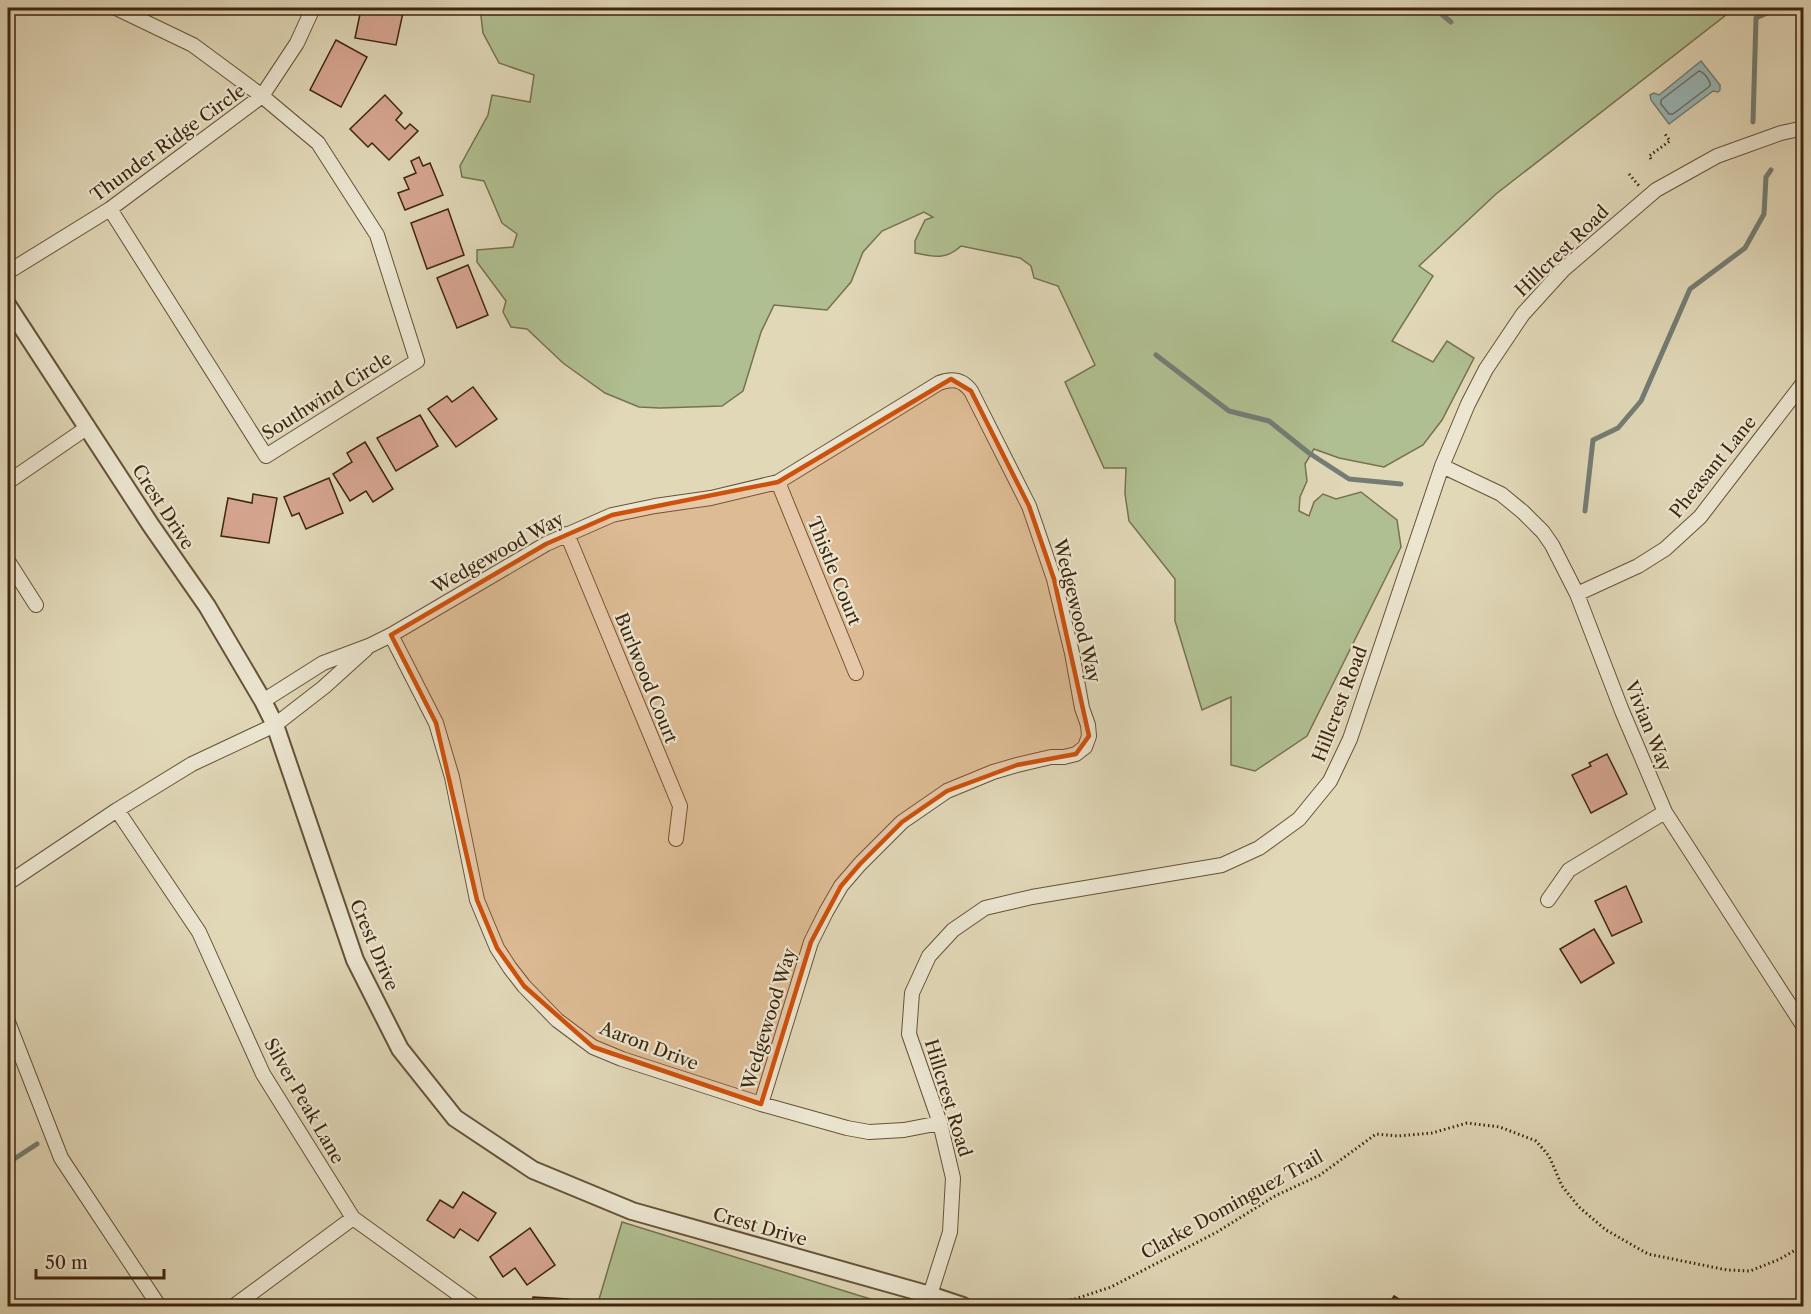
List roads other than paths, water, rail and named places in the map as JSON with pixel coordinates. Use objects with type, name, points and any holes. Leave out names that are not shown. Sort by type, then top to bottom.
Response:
[{"type":"street","points":[[116,8],[193,45],[262,96]]},
{"type":"street","name":"Thunder Ridge Circle","points":[[8,272],[110,209],[262,96],[297,44],[313,8]]},
{"type":"street","name":"Southwind Circle","points":[[110,209],[266,456],[417,361],[377,235],[318,143],[262,96]]},
{"type":"street","name":"Hillcrest Road","points":[[930,1295],[950,1232],[953,1178],[940,1123],[909,1034],[912,993],[929,956],[953,930],[985,908],[1032,897],[1222,865],[1259,848],[1299,819],[1330,781],[1350,739],[1442,466],[1468,404],[1507,335],[1563,270],[1648,196],[1717,156],[1781,133],[1803,128]]},
{"type":"street","name":"Crest Drive","points":[[8,306],[150,524],[207,606],[263,701],[275,725],[355,960],[400,1049],[455,1118],[533,1170],[632,1211],[963,1306]]},
{"type":"street","name":"Wedgewood Way","points":[[263,701],[324,663],[391,635],[567,534],[612,515],[711,498],[778,482],[939,383],[951,379],[963,382],[1029,506],[1054,579],[1089,736],[1085,747],[1076,754],[1017,765],[947,791],[902,822],[860,864],[836,895],[811,942],[761,1104]]},
{"type":"street","name":"Pheasant Lane","points":[[1576,594],[1638,566],[1665,549],[1700,518],[1803,382]]},
{"type":"street","points":[[8,482],[88,427]]},
{"type":"street","name":"Vivian Way","points":[[1442,466],[1501,494],[1523,512],[1543,532],[1552,545],[1576,594],[1665,812],[1803,1027]]},
{"type":"street","name":"Thistle Court","points":[[778,482],[856,673]]},
{"type":"street","name":"Burlwood Court","points":[[567,534],[680,806],[676,839]]},
{"type":"street","points":[[8,561],[36,605]]},
{"type":"street","name":"Aaron Drive","points":[[391,635],[436,723],[452,777],[477,900],[497,948],[524,986],[557,1020],[593,1047],[650,1070],[847,1128],[868,1132],[904,1130],[940,1123]]},
{"type":"street","name":"Wedgewood Way","points":[[275,725],[333,680],[371,645]]},
{"type":"street","points":[[324,663],[333,680]]},
{"type":"street","points":[[8,883],[117,810],[192,764],[275,725]]},
{"type":"street","name":"Silver Peak Lane","points":[[117,810],[200,932],[263,1074],[353,1218]]},
{"type":"street","points":[[1548,900],[1569,870],[1665,812]]},
{"type":"street","points":[[8,1022],[61,1158],[159,1306]]},
{"type":"street","points":[[234,1306],[353,1218],[472,1304]]},
{"type":"water","points":[[1701,61],[1720,85],[1720,90],[1713,91],[1669,124],[1651,100],[1650,95],[1654,93],[1659,95]]},
{"type":"waterway","points":[[1434,8],[1451,22]]},
{"type":"waterway","points":[[1753,122],[1756,18],[1778,8]]},
{"type":"waterway","points":[[1585,511],[1593,440],[1618,428],[1641,401],[1690,289],[1745,248],[1764,214],[1766,177],[1771,170]]},
{"type":"waterway","points":[[1156,355],[1229,411],[1269,421],[1309,453],[1349,479],[1401,484]]},
{"type":"waterway","points":[[8,1163],[37,1144]]}]
